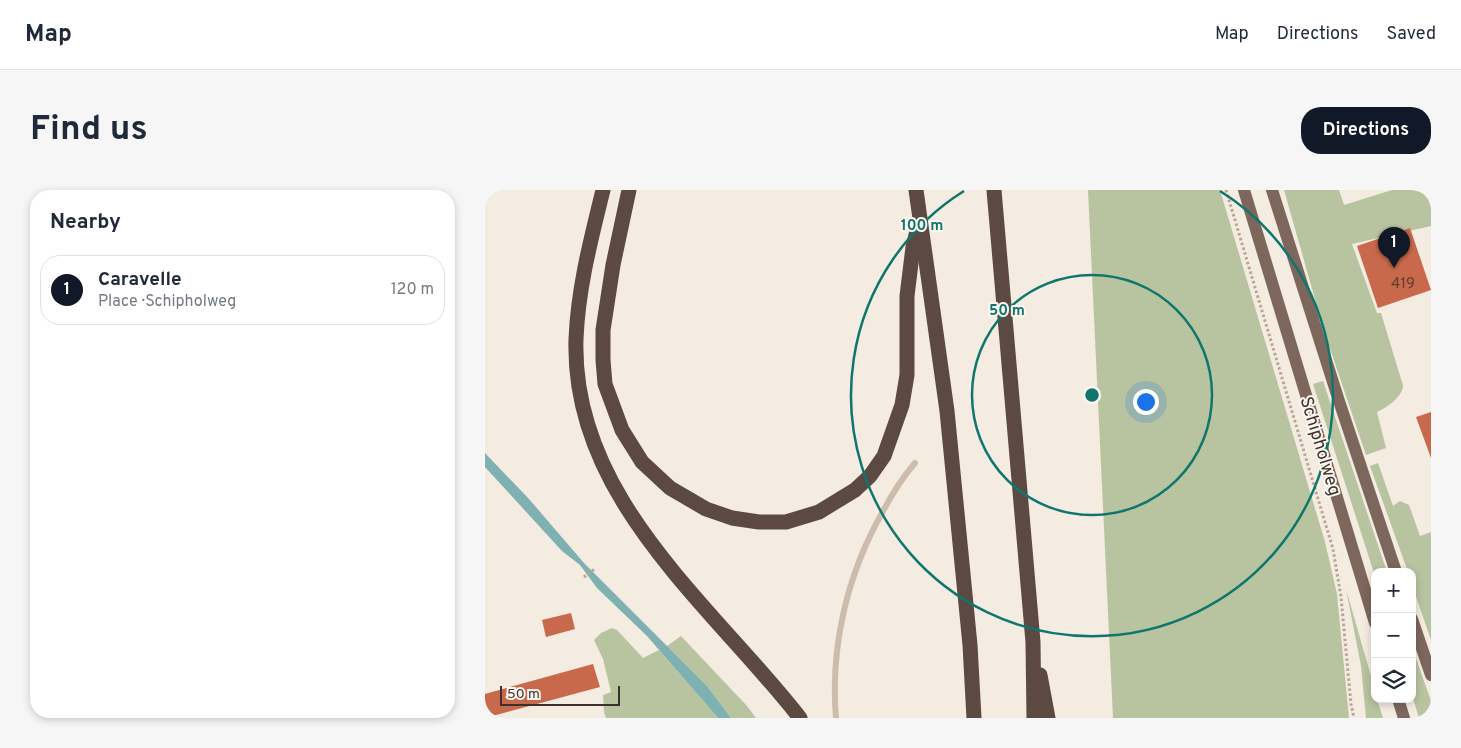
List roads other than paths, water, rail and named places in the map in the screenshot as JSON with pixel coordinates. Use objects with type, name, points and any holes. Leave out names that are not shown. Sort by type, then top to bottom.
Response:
[{"type":"highway","points":[[603,190],[582,277],[576,341],[577,369],[581,396],[588,427],[598,454],[611,482],[642,532],[661,558],[759,668],[800,718]]},
{"type":"highway","points":[[629,190],[613,265],[603,330],[605,384],[622,430],[643,462],[670,488],[705,509],[732,518],[759,522],[786,522],[819,512],[855,490],[870,476],[884,456],[902,405],[905,382],[907,296],[913,247],[920,219]]},
{"type":"highway","points":[[916,190],[947,411],[970,645],[974,718]]},
{"type":"highway","points":[[994,190],[1033,642],[1033,718]]},
{"type":"highway","points":[[1033,642],[1049,718]]},
{"type":"main road","name":"Schipholweg","points":[[1243,190],[1372,613]]},
{"type":"main road","name":"Schipholweg","points":[[1272,190],[1339,402],[1395,568]]},
{"type":"main road","points":[[1416,631],[1431,675]]},
{"type":"main road","points":[[1399,703],[1404,718]]},
{"type":"lane","points":[[836,718],[837,644],[846,601],[869,536],[901,479],[915,463]]},
{"type":"water","points":[[485,453],[529,499],[584,563],[707,686],[731,718],[718,718],[647,636],[597,588],[580,565],[562,551],[485,467]]},
{"type":"place","name":"Caravelle","points":[[1394,268]]}]
